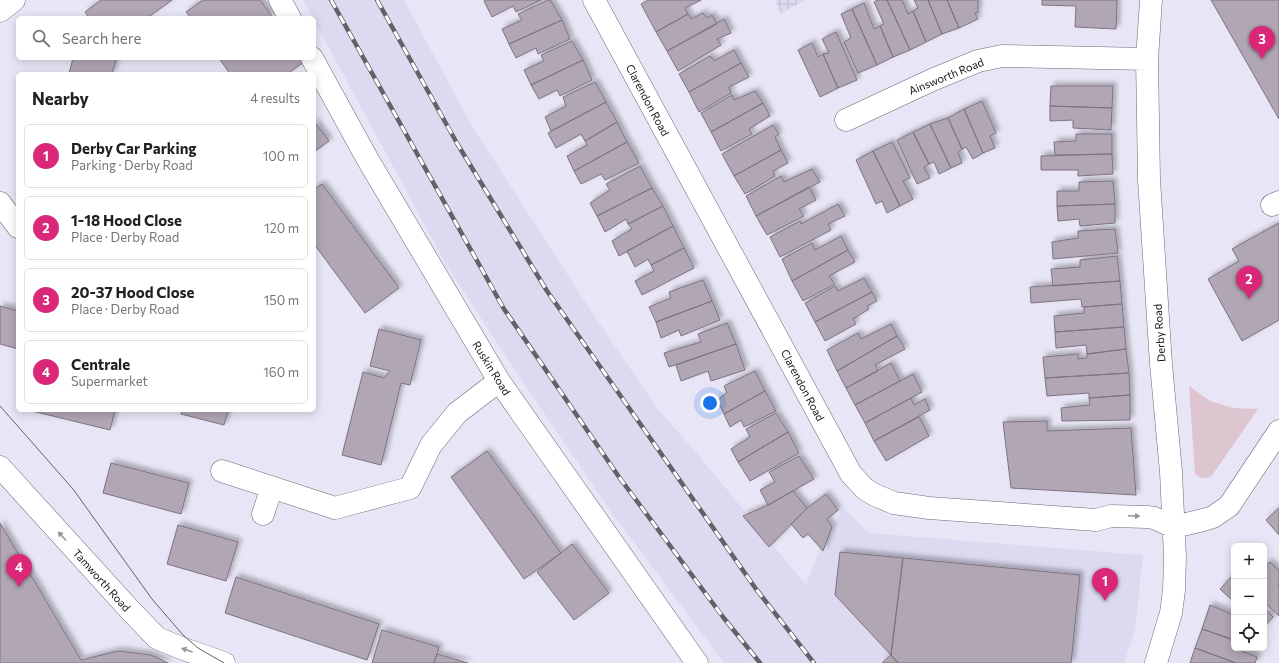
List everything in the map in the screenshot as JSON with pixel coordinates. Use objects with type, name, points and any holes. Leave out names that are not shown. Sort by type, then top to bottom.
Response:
[{"type":"street","points":[[0,11],[14,0]]},
{"type":"street","points":[[280,0],[289,16]]},
{"type":"street","name":"Clarendon Road","points":[[594,0],[851,474],[865,489],[894,503],[929,508],[1096,520],[1111,516],[1147,516],[1174,527]]},
{"type":"street","name":"Derby Road","points":[[1151,0],[1147,59],[1149,180],[1161,364],[1171,472],[1175,557],[1173,602],[1156,663]]},
{"type":"street","name":"Ainsworth Road","points":[[846,120],[978,60],[1002,56],[1147,59]]},
{"type":"street","name":"Ruskin Road","points":[[313,60],[368,160],[499,381],[697,663]]},
{"type":"street","points":[[0,202],[16,224]]},
{"type":"street","points":[[222,470],[335,508],[410,488],[431,445],[452,418],[499,381]]},
{"type":"street","points":[[1174,527],[1213,517],[1229,506],[1279,431]]},
{"type":"street","name":"Tamworth Road","points":[[0,467],[157,638],[224,663]]},
{"type":"street","points":[[263,514],[272,487]]},
{"type":"shaded area","points":[[303,0],[404,0],[472,126],[589,308],[657,408],[694,450],[806,585],[821,546],[843,508],[869,533],[1143,555],[1135,631],[1124,663],[724,663],[611,512],[448,268],[316,24],[316,16],[312,16]]},
{"type":"shaded area","points":[[775,0],[805,0],[781,13]]},
{"type":"shaded area","points":[[1189,386],[1210,401],[1233,408],[1258,409],[1211,477],[1201,478],[1195,474]]},
{"type":"building","points":[[101,0],[172,0],[150,16],[88,16],[85,12]]},
{"type":"building","points":[[203,0],[260,0],[272,16],[189,16],[186,12]]},
{"type":"building","points":[[541,0],[516,12],[513,6],[492,17],[484,1]]},
{"type":"building","points":[[550,0],[562,20],[509,44],[502,29],[522,20],[518,14]]},
{"type":"building","points":[[649,0],[701,0],[685,8],[688,14],[656,32],[641,4]]},
{"type":"building","points":[[878,0],[887,0],[910,50],[893,57],[880,26],[884,24],[874,2]]},
{"type":"building","points":[[887,0],[902,0],[908,14],[913,11],[926,42],[910,50]]},
{"type":"building","points":[[914,0],[928,0],[942,34],[926,42],[913,11],[918,8]]},
{"type":"building","points":[[928,0],[947,0],[959,28],[942,34]]},
{"type":"building","points":[[947,0],[978,0],[978,12],[975,13],[978,19],[959,28]]},
{"type":"building","points":[[1042,0],[1117,0],[1116,29],[1075,27],[1076,6],[1042,5]]},
{"type":"building","points":[[1211,0],[1279,0],[1279,119]]},
{"type":"building","points":[[864,3],[874,29],[880,26],[893,57],[877,65],[852,9]]},
{"type":"building","points":[[852,9],[877,65],[858,73],[844,42],[851,38],[841,14]]},
{"type":"building","points":[[703,13],[707,18],[712,15],[717,24],[667,51],[656,32],[688,14],[691,19]]},
{"type":"building","points":[[724,19],[731,33],[717,39],[721,45],[678,71],[667,51]]},
{"type":"building","points":[[562,20],[570,39],[538,54],[536,48],[516,58],[509,44]]},
{"type":"building","points":[[836,32],[857,80],[838,88],[823,54],[829,53],[822,39]]},
{"type":"building","points":[[572,41],[583,60],[531,85],[524,70],[544,61],[541,55]]},
{"type":"building","points":[[812,43],[818,57],[823,54],[838,88],[820,97],[798,50]]},
{"type":"building","points":[[734,50],[741,63],[689,92],[679,74],[710,56],[714,61]]},
{"type":"building","points":[[72,60],[116,60],[113,72],[70,72]]},
{"type":"building","points":[[220,60],[302,60],[304,62],[290,72],[229,72]]},
{"type":"building","points":[[583,60],[592,80],[560,96],[557,90],[539,99],[531,85]]},
{"type":"building","points":[[741,63],[749,77],[729,87],[731,93],[699,112],[689,92]]},
{"type":"building","points":[[595,82],[606,102],[551,131],[545,117],[566,106],[563,97]]},
{"type":"building","points":[[1051,86],[1113,86],[1112,108],[1050,106]]},
{"type":"building","points":[[755,91],[763,103],[711,132],[701,113],[732,95],[734,100]]},
{"type":"building","points":[[982,101],[996,133],[990,136],[995,148],[983,153],[964,109]]},
{"type":"building","points":[[606,102],[617,122],[585,141],[581,134],[556,148],[548,133]]},
{"type":"building","points":[[763,103],[770,116],[749,129],[752,134],[721,151],[711,132]]},
{"type":"building","points":[[1050,106],[1112,108],[1111,130],[1073,128],[1073,120],[1050,121]]},
{"type":"building","points":[[964,109],[983,153],[973,159],[966,147],[962,149],[948,118]]},
{"type":"building","points":[[948,118],[962,149],[958,152],[962,163],[951,168],[930,124]]},
{"type":"building","points":[[617,122],[627,142],[574,171],[567,156],[587,145],[585,141]]},
{"type":"building","points":[[316,124],[329,141],[316,151]]},
{"type":"building","points":[[930,124],[951,168],[939,174],[934,162],[929,164],[913,132]]},
{"type":"building","points":[[773,125],[779,134],[775,137],[781,150],[734,176],[722,154]]},
{"type":"building","points":[[913,132],[929,164],[924,167],[930,178],[917,184],[897,140]]},
{"type":"building","points":[[1076,134],[1112,134],[1112,154],[1055,155],[1054,142],[1076,141]]},
{"type":"building","points":[[627,142],[639,163],[605,180],[601,174],[581,184],[574,171]]},
{"type":"building","points":[[892,142],[910,178],[903,181],[913,199],[900,206],[873,151]]},
{"type":"building","points":[[781,150],[788,163],[773,171],[775,176],[745,194],[734,176]]},
{"type":"building","points":[[873,151],[900,206],[887,213],[882,201],[876,204],[856,160]]},
{"type":"building","points":[[1112,154],[1113,174],[1078,176],[1078,170],[1041,170],[1041,156]]},
{"type":"building","points":[[640,166],[652,188],[597,216],[590,203],[610,190],[606,184]]},
{"type":"building","points":[[812,169],[820,182],[756,216],[746,196],[781,176],[784,182]]},
{"type":"building","points":[[1113,181],[1115,204],[1057,206],[1057,191],[1079,191],[1079,182]]},
{"type":"building","points":[[322,184],[399,288],[365,313],[316,247],[316,188]]},
{"type":"building","points":[[809,187],[816,200],[799,209],[804,216],[767,235],[756,216]]},
{"type":"building","points":[[652,188],[663,206],[628,224],[626,219],[605,232],[597,216]]},
{"type":"building","points":[[838,204],[845,216],[828,224],[831,230],[780,257],[770,237],[800,221],[801,224]]},
{"type":"building","points":[[1115,204],[1115,223],[1080,226],[1079,219],[1058,221],[1057,206]]},
{"type":"building","points":[[663,206],[673,226],[619,256],[612,241],[632,229],[628,224]]},
{"type":"building","points":[[1279,223],[1279,320],[1242,341],[1208,279],[1239,261],[1232,249]]},
{"type":"building","points":[[673,226],[684,248],[651,265],[648,259],[635,267],[627,251]]},
{"type":"building","points":[[1115,229],[1118,253],[1053,259],[1052,242],[1078,238],[1078,231]]},
{"type":"building","points":[[841,236],[848,250],[792,281],[782,259],[812,243],[815,250]]},
{"type":"building","points":[[684,248],[694,268],[642,295],[635,281],[654,271],[651,265]]},
{"type":"building","points":[[848,250],[855,262],[829,276],[835,284],[803,301],[792,281]]},
{"type":"building","points":[[1117,256],[1120,281],[1053,286],[1051,269],[1080,267],[1080,260]]},
{"type":"building","points":[[864,278],[872,292],[815,322],[805,303],[835,286],[838,291]]},
{"type":"building","points":[[703,280],[712,301],[656,322],[649,307],[671,298],[669,292]]},
{"type":"building","points":[[1120,281],[1122,304],[1082,307],[1081,299],[1031,303],[1030,287]]},
{"type":"building","points":[[872,292],[877,301],[867,306],[869,309],[853,319],[856,324],[825,341],[815,322]]},
{"type":"building","points":[[712,301],[720,320],[681,336],[679,330],[661,338],[656,322]]},
{"type":"building","points":[[1122,304],[1124,327],[1055,332],[1054,316],[1084,313],[1084,307]]},
{"type":"building","points":[[0,306],[16,310],[16,348],[0,344]]},
{"type":"building","points":[[727,323],[736,344],[669,367],[664,353],[701,342],[698,334]]},
{"type":"building","points":[[891,324],[897,336],[837,371],[827,350],[858,333],[861,339]]},
{"type":"building","points":[[1124,327],[1126,349],[1087,354],[1086,345],[1056,348],[1055,332]]},
{"type":"building","points":[[379,329],[421,340],[410,385],[401,383],[381,465],[342,455],[363,372],[384,378],[390,371],[370,366]]},
{"type":"building","points":[[897,336],[905,349],[875,365],[878,371],[846,388],[837,371]]},
{"type":"building","points":[[736,344],[745,370],[711,381],[708,371],[681,381],[676,365]]},
{"type":"building","points":[[1126,349],[1129,373],[1045,378],[1043,357],[1078,354],[1078,359],[1087,358],[1087,354]]},
{"type":"building","points":[[891,363],[900,381],[855,405],[846,388]]},
{"type":"building","points":[[755,371],[765,391],[724,414],[717,400],[727,393],[724,386]]},
{"type":"building","points":[[1129,373],[1130,395],[1089,398],[1089,393],[1047,396],[1045,378]]},
{"type":"building","points":[[913,374],[922,392],[865,423],[855,405]]},
{"type":"building","points":[[765,391],[776,411],[744,427],[741,420],[730,427],[724,414]]},
{"type":"building","points":[[1130,395],[1130,420],[1062,421],[1061,408],[1090,405],[1089,398]]},
{"type":"building","points":[[911,398],[914,405],[925,399],[930,410],[874,441],[865,423]]},
{"type":"building","points":[[36,412],[114,412],[110,430]]},
{"type":"building","points":[[182,412],[227,412],[224,425],[181,414]]},
{"type":"building","points":[[776,413],[788,432],[738,462],[731,449],[750,437],[746,429]]},
{"type":"building","points":[[919,417],[929,436],[886,461],[874,441]]},
{"type":"building","points":[[1047,421],[1047,431],[1131,428],[1136,495],[1011,488],[1003,422]]},
{"type":"building","points":[[788,432],[799,453],[750,481],[738,462]]},
{"type":"building","points":[[487,451],[561,553],[524,579],[451,477]]},
{"type":"building","points":[[799,456],[814,479],[768,505],[760,490],[775,482],[769,472]]},
{"type":"building","points":[[111,463],[189,483],[181,514],[103,493]]},
{"type":"building","points":[[793,491],[807,508],[769,547],[743,516],[768,505]]},
{"type":"building","points":[[826,494],[838,510],[827,519],[832,527],[823,551],[808,534],[803,538],[791,524],[807,508]]},
{"type":"building","points":[[1279,508],[1279,535],[1266,520]]},
{"type":"building","points":[[0,523],[81,660],[118,651],[151,655],[168,663],[0,663]]},
{"type":"building","points":[[178,525],[238,542],[226,581],[167,564]]},
{"type":"building","points":[[572,544],[609,593],[574,620],[537,572]]},
{"type":"building","points":[[840,552],[903,558],[891,655],[835,595]]},
{"type":"building","points":[[903,558],[1080,575],[1071,663],[898,663],[891,655]]},
{"type":"building","points":[[1270,562],[1279,571],[1279,616],[1267,605],[1267,564]]},
{"type":"building","points":[[236,577],[379,624],[367,660],[225,613]]},
{"type":"building","points":[[1231,577],[1231,599],[1220,589]]},
{"type":"building","points":[[1210,605],[1231,614],[1231,639],[1202,629]]},
{"type":"building","points":[[1267,611],[1273,617],[1267,624]]},
{"type":"building","points":[[1202,629],[1231,639],[1231,651],[1242,651],[1257,657],[1255,663],[1236,663],[1195,648]]},
{"type":"building","points":[[382,630],[439,647],[434,663],[372,663]]},
{"type":"building","points":[[1195,648],[1236,663],[1190,663]]},
{"type":"building","points":[[437,654],[468,663],[434,663]]},
{"type":"building","points":[[891,655],[898,663],[883,663],[883,662]]},
{"type":"tram line","points":[[0,406],[73,489],[152,599],[183,635],[198,648],[224,663]]},
{"type":"railway","points":[[331,0],[504,309],[619,477],[723,617],[760,663]]},
{"type":"railway","points":[[377,0],[458,145],[547,291],[756,589],[814,663]]},
{"type":"place","name":"20-37 Hood Close","points":[[1262,59]]},
{"type":"place","name":"1-18 Hood Close","points":[[1249,299]]},
{"type":"place","name":"Centrale","points":[[19,587]]},
{"type":"place","name":"Derby Car Parking","points":[[1105,601]]}]
